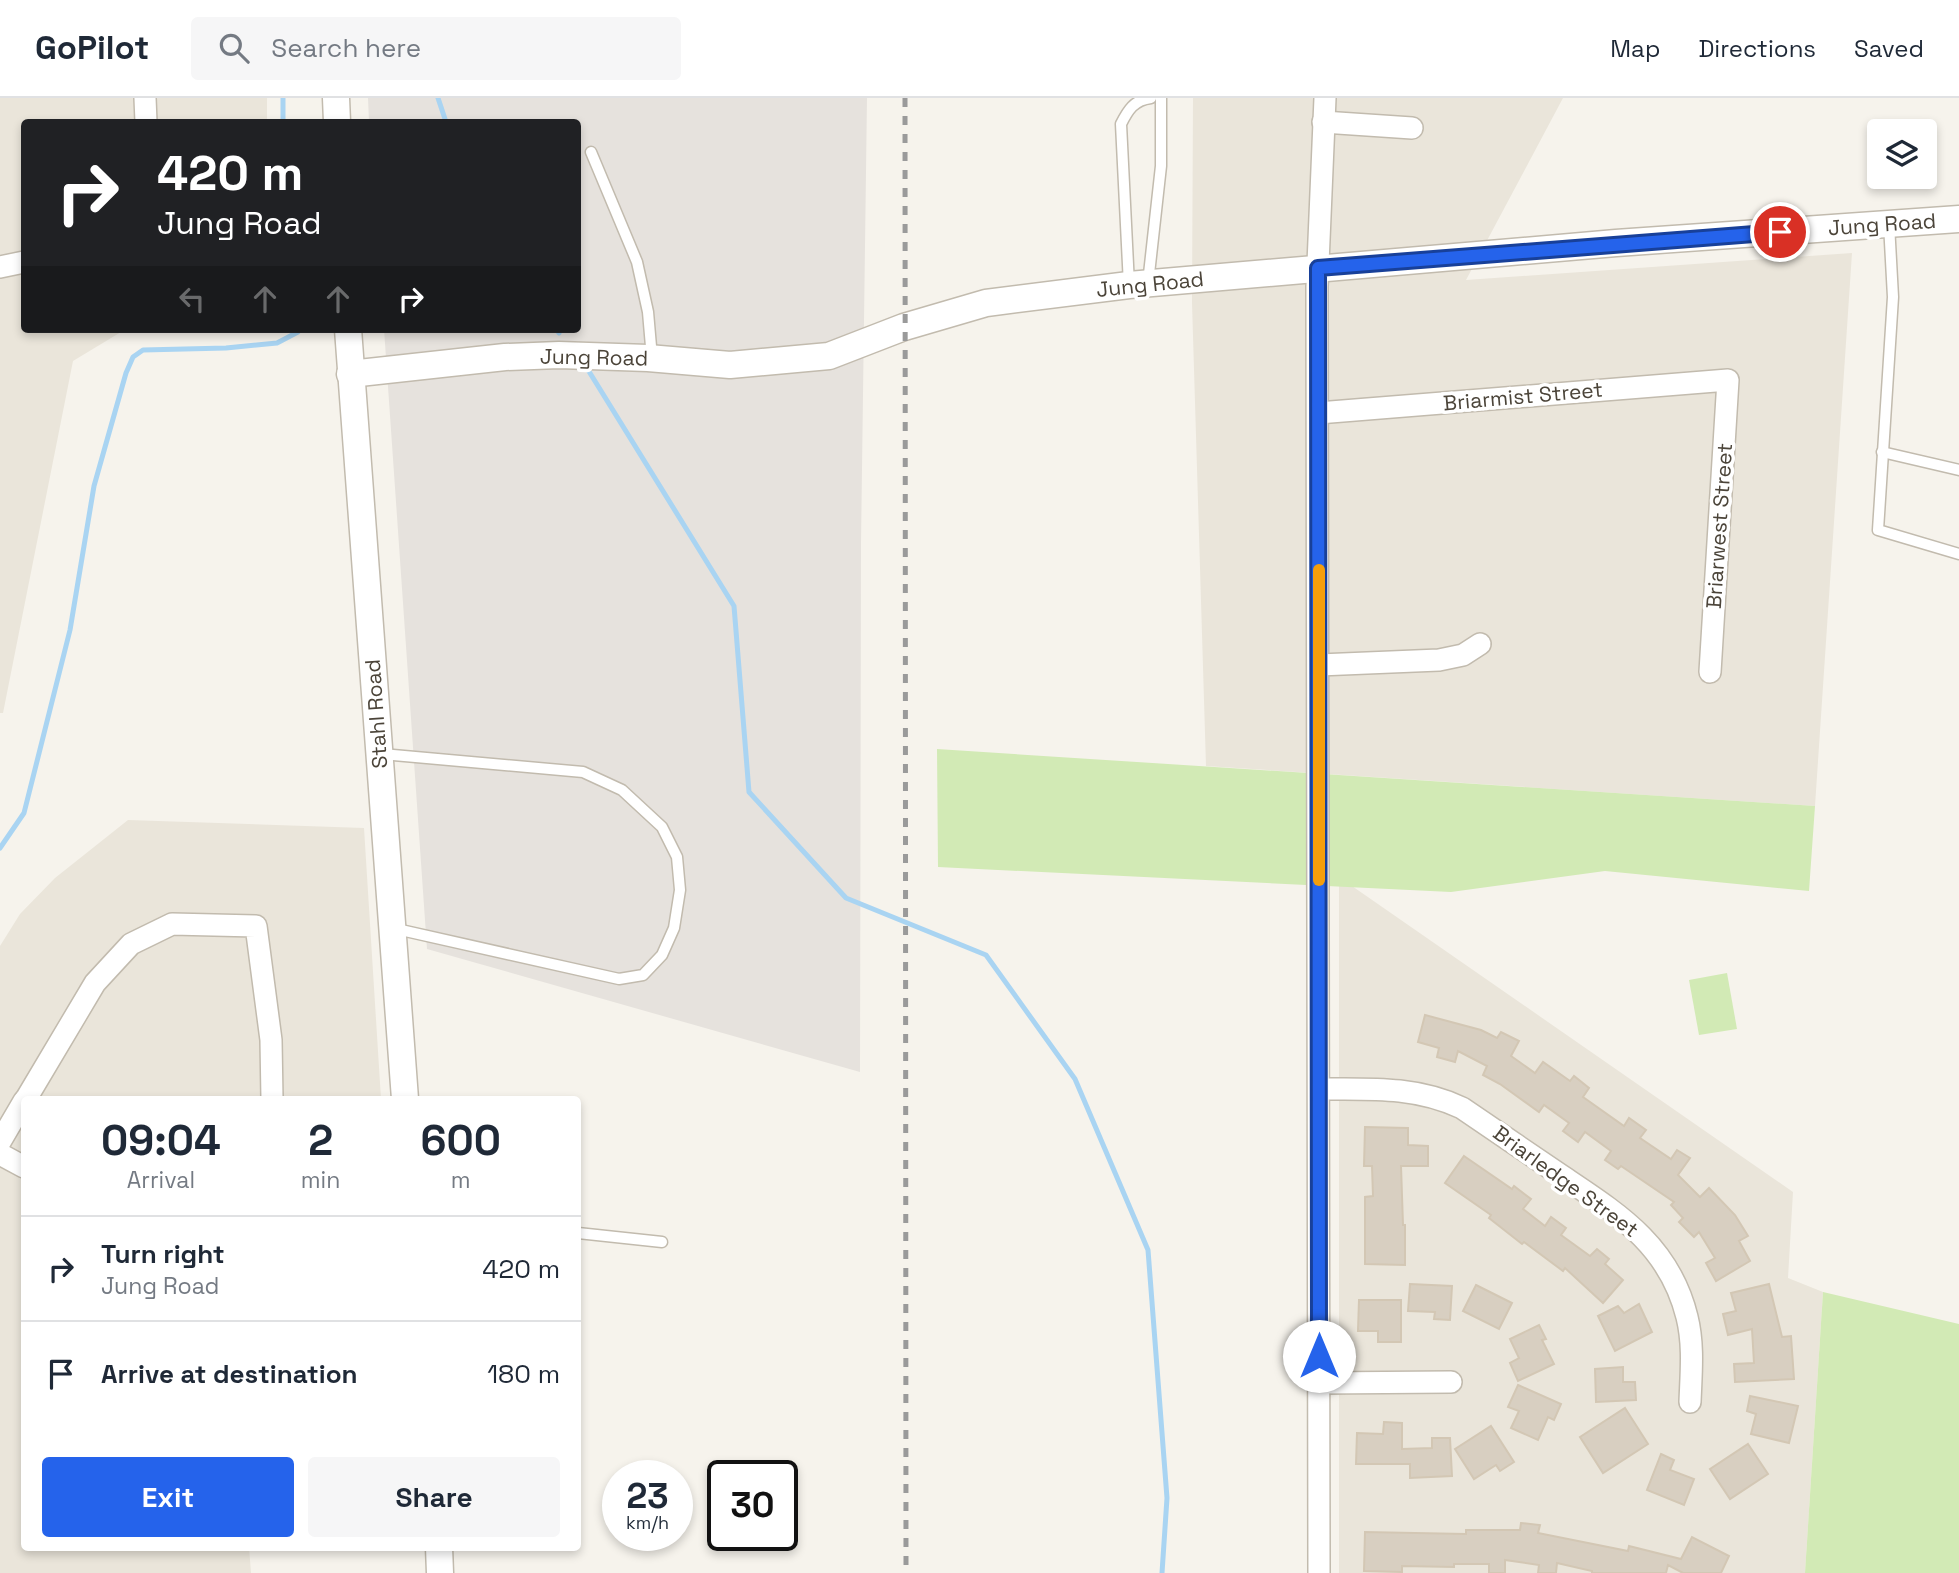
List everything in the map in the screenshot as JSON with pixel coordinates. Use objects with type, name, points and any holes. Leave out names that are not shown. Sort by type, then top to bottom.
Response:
[{"type":"street","points":[[145,98],[146,119]]},
{"type":"street","points":[[336,98],[337,119]]},
{"type":"street","points":[[1319,1573],[1318,268],[1325,98]]},
{"type":"street","points":[[1323,122],[1412,128]]},
{"type":"street","name":"Jung Road","points":[[350,374],[505,357],[583,355],[730,365],[829,356],[904,327],[986,303],[1138,284],[1616,243],[1959,219]]},
{"type":"street","points":[[0,267],[21,263]]},
{"type":"street","name":"Stahl Road","points":[[348,333],[405,1096]]},
{"type":"street","name":"Briarmist Street","points":[[1318,413],[1728,380]]},
{"type":"street","name":"Briarwest Street","points":[[1710,672],[1728,380]]},
{"type":"street","points":[[1319,665],[1439,660],[1463,655],[1480,644]]},
{"type":"street","points":[[27,1096],[95,983],[131,944],[172,924],[256,926],[271,1040],[272,1096]]},
{"type":"street","name":"Briarledge Street","points":[[1319,1089],[1394,1089],[1415,1091],[1447,1101],[1629,1223],[1655,1250],[1682,1299],[1690,1335],[1690,1402]]},
{"type":"street","points":[[0,1142],[21,1107]]},
{"type":"street","points":[[0,1154],[21,1165]]},
{"type":"street","points":[[1319,1383],[1451,1382]]},
{"type":"street","points":[[439,1551],[440,1573]]},
{"type":"lane","points":[[1138,284],[1121,124],[1128,108],[1144,99],[1152,98]]},
{"type":"lane","points":[[1138,284],[1161,166],[1161,98]]},
{"type":"lane","points":[[591,152],[637,262],[648,312],[652,358]]},
{"type":"lane","points":[[1889,224],[1893,297],[1878,530],[1959,554]]},
{"type":"lane","points":[[1882,452],[1959,470]]},
{"type":"lane","points":[[379,754],[583,772],[622,790],[662,827],[677,857],[680,890],[674,928],[662,955],[643,975],[619,979],[392,928]]},
{"type":"lane","points":[[581,1233],[662,1242]]},
{"type":"shaded area","points":[[0,98],[267,98],[267,119],[21,119],[21,333],[119,333],[73,361],[3,713],[0,713]]},
{"type":"shaded area","points":[[368,98],[867,98],[861,543],[860,1072],[427,949],[384,333],[581,333],[581,119],[369,119]]},
{"type":"shaded area","points":[[1193,98],[1563,98],[1466,280],[1852,253],[1815,806],[1206,766],[1192,303]]},
{"type":"shaded area","points":[[128,820],[364,828],[381,1096],[21,1096],[21,1551],[249,1551],[251,1573],[0,1573],[0,946],[20,914],[55,878]]},
{"type":"shaded area","points":[[1339,877],[1793,1192],[1788,1278],[1823,1292],[1805,1573],[1339,1573]]},
{"type":"green space","points":[[937,749],[1815,806],[1809,891],[1605,871],[1451,892],[938,867]]},
{"type":"green space","points":[[1727,973],[1737,1029],[1699,1035],[1689,980]]},
{"type":"green space","points":[[1823,1292],[1959,1324],[1959,1573],[1805,1573]]},
{"type":"building","points":[[1425,1015],[1481,1030],[1497,1038],[1501,1032],[1519,1041],[1511,1056],[1535,1073],[1543,1062],[1570,1081],[1574,1076],[1589,1088],[1583,1097],[1624,1126],[1629,1118],[1646,1130],[1640,1138],[1671,1159],[1677,1150],[1690,1158],[1678,1175],[1700,1197],[1709,1188],[1735,1215],[1748,1236],[1739,1241],[1750,1261],[1716,1281],[1706,1263],[1715,1258],[1699,1232],[1694,1237],[1679,1222],[1683,1218],[1671,1205],[1674,1202],[1621,1166],[1618,1169],[1605,1160],[1611,1151],[1585,1132],[1578,1142],[1563,1131],[1569,1123],[1544,1105],[1539,1112],[1483,1075],[1487,1066],[1458,1051],[1455,1062],[1437,1057],[1439,1048],[1418,1042]]},
{"type":"building","points":[[1365,1127],[1408,1128],[1408,1145],[1428,1146],[1428,1166],[1401,1166],[1405,1265],[1365,1264],[1365,1197],[1373,1196],[1372,1166],[1364,1166]]},
{"type":"building","points":[[1464,1156],[1531,1199],[1523,1209],[1545,1226],[1551,1217],[1566,1228],[1561,1235],[1590,1256],[1597,1249],[1609,1259],[1605,1264],[1623,1280],[1603,1303],[1565,1268],[1563,1271],[1524,1242],[1522,1244],[1489,1218],[1491,1215],[1445,1183]]},
{"type":"building","points":[[1410,1284],[1452,1286],[1450,1320],[1434,1319],[1435,1312],[1408,1311]]},
{"type":"building","points":[[1769,1284],[1782,1337],[1791,1336],[1794,1379],[1735,1382],[1734,1364],[1754,1363],[1752,1329],[1728,1335],[1723,1314],[1736,1311],[1731,1293]]},
{"type":"building","points":[[1476,1285],[1512,1303],[1499,1329],[1463,1311]]},
{"type":"building","points":[[1359,1300],[1401,1300],[1401,1342],[1378,1342],[1378,1331],[1358,1331]]},
{"type":"building","points":[[1639,1304],[1652,1332],[1615,1351],[1598,1316],[1618,1306],[1624,1313]]},
{"type":"building","points":[[1539,1325],[1546,1339],[1542,1340],[1554,1364],[1518,1381],[1510,1363],[1519,1358],[1510,1339]]},
{"type":"building","points":[[1623,1367],[1623,1382],[1635,1382],[1636,1400],[1596,1402],[1595,1369]]},
{"type":"building","points":[[1518,1385],[1561,1404],[1554,1420],[1548,1417],[1538,1440],[1511,1428],[1519,1411],[1508,1407]]},
{"type":"building","points":[[1750,1396],[1798,1406],[1789,1443],[1751,1434],[1756,1414],[1747,1411]]},
{"type":"building","points":[[1625,1408],[1648,1444],[1603,1473],[1580,1437]]},
{"type":"building","points":[[1384,1422],[1402,1423],[1402,1449],[1432,1448],[1432,1438],[1450,1438],[1452,1476],[1410,1478],[1410,1464],[1356,1464],[1357,1433],[1383,1434]]},
{"type":"building","points":[[1491,1426],[1514,1462],[1500,1471],[1496,1465],[1474,1479],[1455,1449]]},
{"type":"building","points":[[1748,1444],[1768,1474],[1730,1499],[1710,1469]]},
{"type":"building","points":[[1661,1454],[1674,1460],[1670,1470],[1694,1479],[1684,1505],[1647,1490]]},
{"type":"building","points":[[1521,1523],[1540,1525],[1538,1533],[1628,1551],[1629,1546],[1681,1559],[1692,1537],[1729,1556],[1721,1573],[1683,1573],[1668,1565],[1666,1573],[1592,1573],[1557,1563],[1556,1573],[1538,1573],[1539,1565],[1505,1560],[1505,1573],[1489,1573],[1489,1564],[1454,1564],[1454,1567],[1402,1566],[1402,1572],[1364,1571],[1365,1532],[1466,1534],[1466,1530],[1520,1530]]},
{"type":"waterway","points":[[283,98],[283,119]]},
{"type":"waterway","points":[[438,98],[445,119]]},
{"type":"waterway","points":[[0,848],[24,813],[70,630],[94,486],[133,357],[143,350],[226,348],[277,343],[296,333]]},
{"type":"waterway","points":[[585,365],[734,606],[749,792],[846,898],[986,955],[1075,1079],[1148,1250],[1167,1498],[1162,1573]]},
{"type":"railway","points":[[905,98],[906,1573]]},
{"type":"slow traffic","points":[[1319,570],[1319,880]]},
{"type":"route","points":[[1319,1356],[1318,268],[1780,232]]}]
